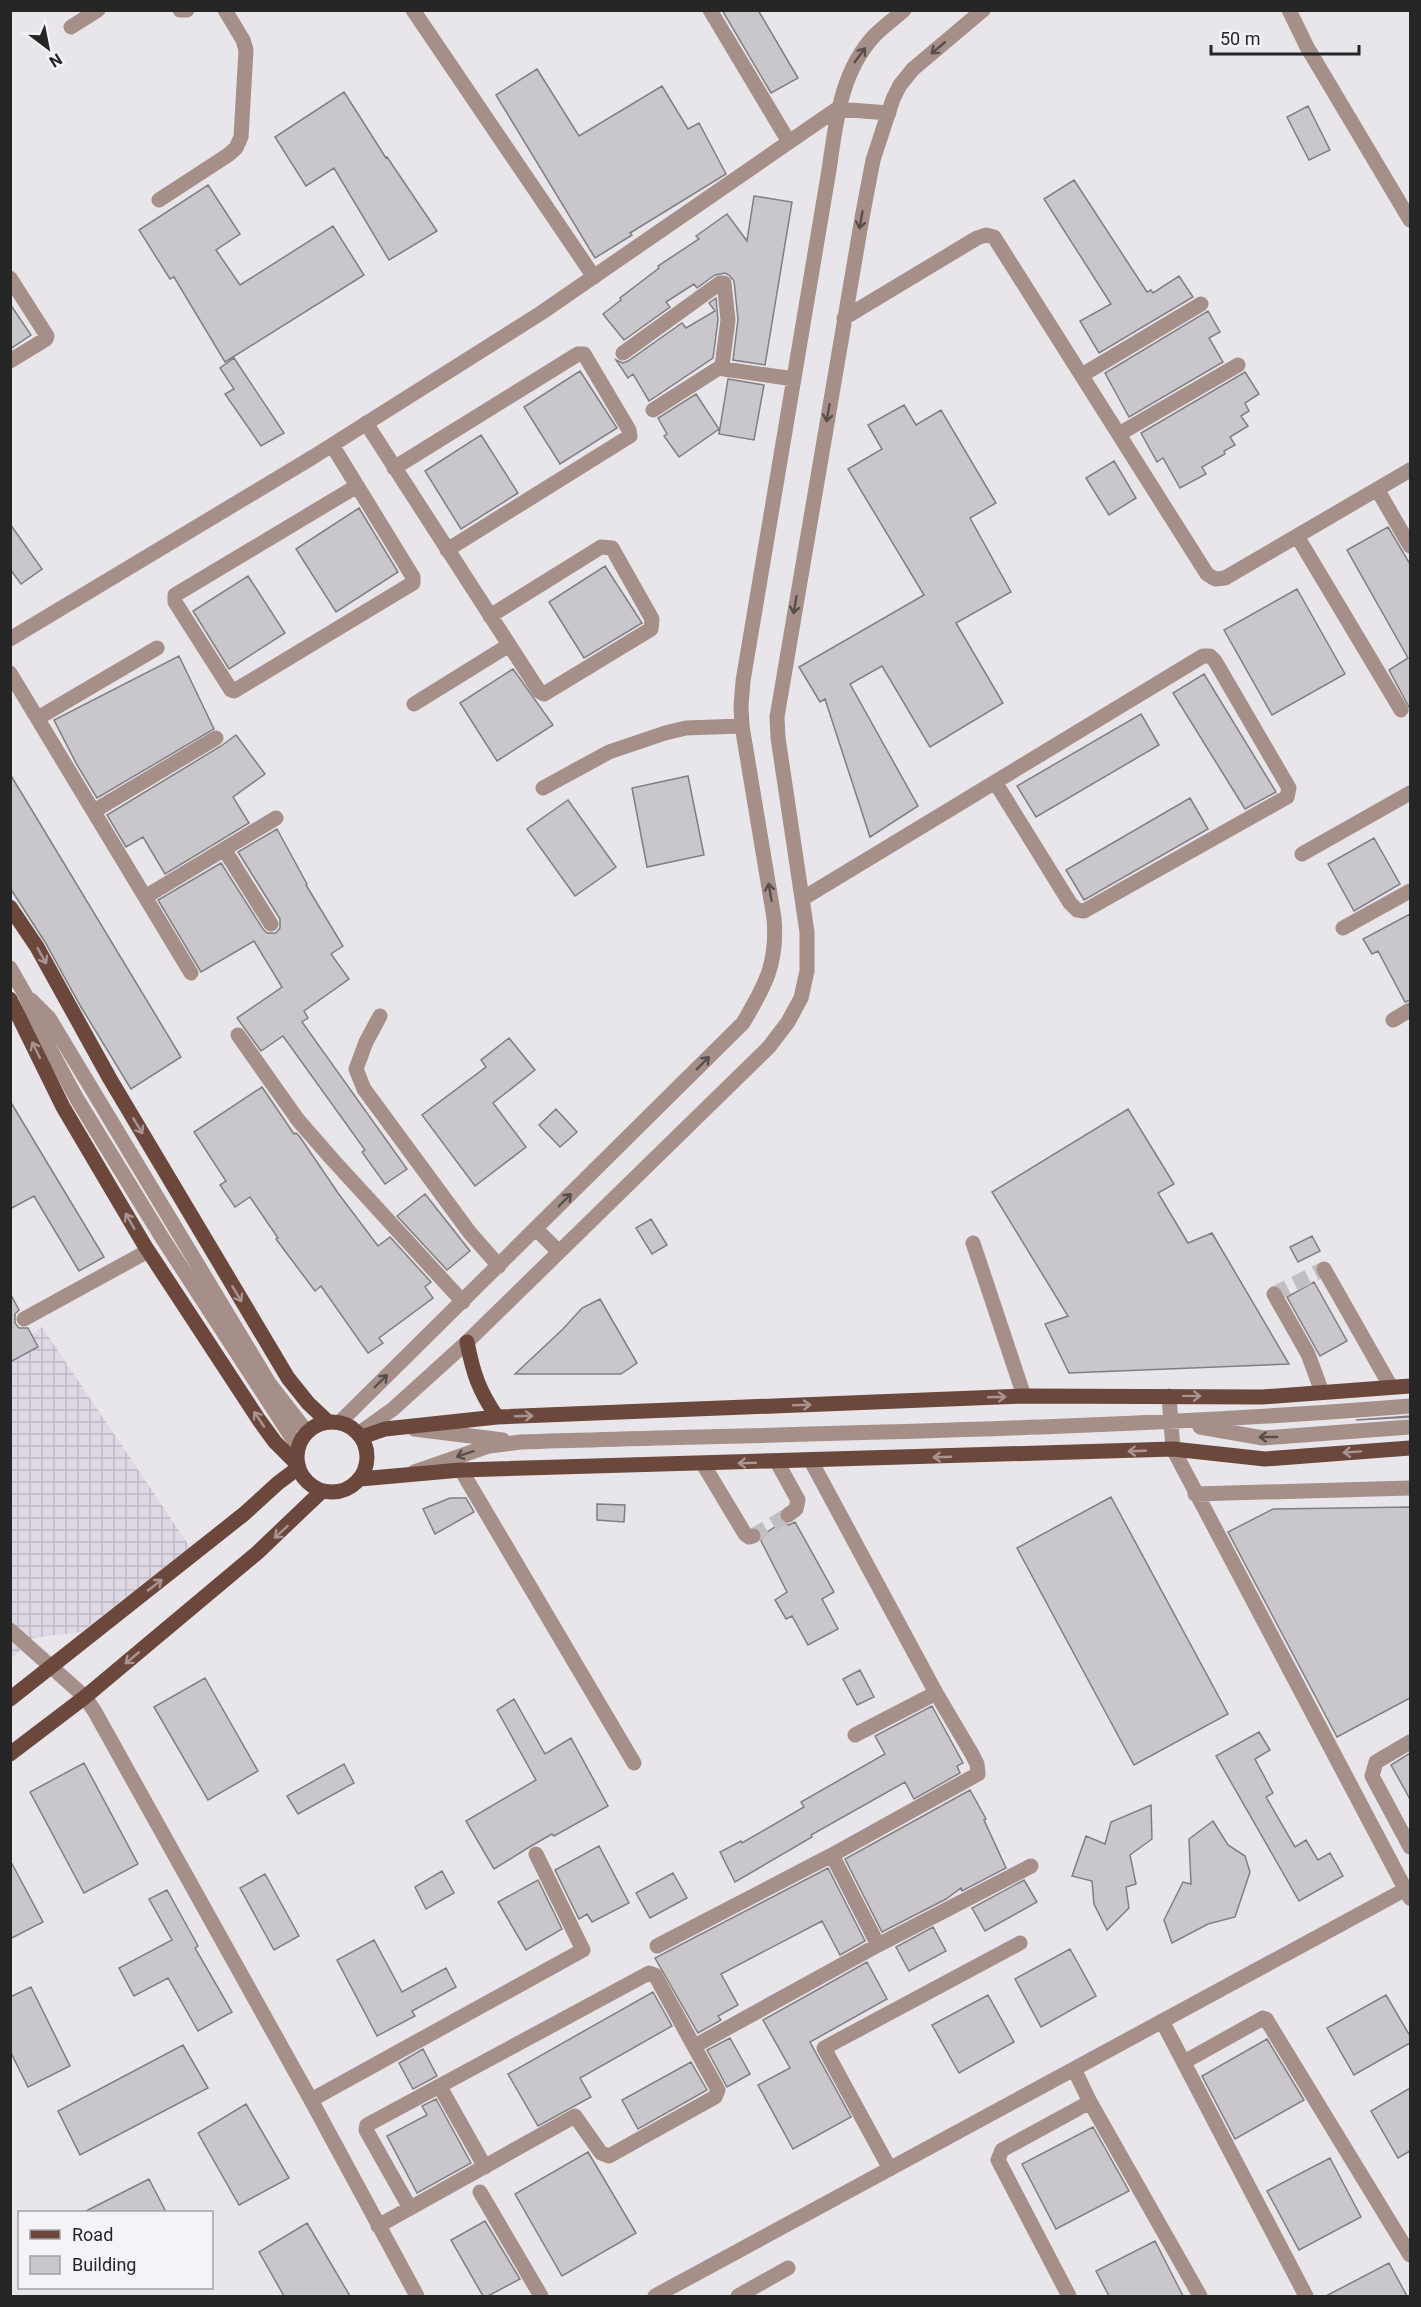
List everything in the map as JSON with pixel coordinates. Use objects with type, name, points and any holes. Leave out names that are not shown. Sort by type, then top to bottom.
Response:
[{"type":"main road","points":[[10,907],[37,948],[110,1079],[288,1378],[308,1402],[334,1422],[351,1427],[360,1436],[367,1456],[365,1468],[360,1479],[351,1486],[341,1491],[322,1491],[308,1484],[297,1466],[259,1420],[148,1251],[63,1107],[10,999]]},
{"type":"main road","points":[[467,1342],[472,1372],[482,1395],[497,1417]]},
{"type":"main road","points":[[360,1436],[385,1429],[497,1417],[1024,1396],[1262,1397],[1410,1386]]},
{"type":"main road","points":[[10,1699],[244,1514],[297,1466],[298,1447],[307,1432],[317,1425],[334,1422]]},
{"type":"main road","points":[[360,1479],[461,1470],[1173,1449],[1264,1459],[1410,1448]]},
{"type":"main road","points":[[10,1754],[85,1697],[257,1553],[322,1491]]},
{"type":"street","points":[[71,27],[98,10]]},
{"type":"street","points":[[180,10],[187,10]]},
{"type":"street","points":[[159,200],[228,155],[236,148],[241,137],[246,50],[243,40],[225,10]]},
{"type":"street","points":[[413,10],[594,277]]},
{"type":"street","points":[[710,10],[789,142]]},
{"type":"street","points":[[334,1422],[463,1302],[743,1023],[771,968],[776,937],[742,726],[743,681],[830,170],[837,109],[854,63],[875,35],[904,10]]},
{"type":"street","points":[[360,1436],[467,1342],[769,1047],[788,1022],[801,998],[807,971],[807,932],[778,738],[777,717],[873,160],[900,85],[914,69],[983,10]]},
{"type":"street","points":[[1289,10],[1307,47],[1410,220]]},
{"type":"street","points":[[10,639],[332,445],[541,313],[837,109],[889,112]]},
{"type":"street","points":[[844,318],[977,238],[986,235],[994,237],[1207,574],[1215,579],[1225,578],[1410,470]]},
{"type":"street","points":[[10,278],[47,336],[46,339],[10,361]]},
{"type":"street","points":[[623,353],[720,283],[725,286],[728,320],[722,366]]},
{"type":"street","points":[[1082,375],[1201,304]]},
{"type":"street","points":[[394,468],[578,354],[584,354],[629,430],[630,436],[447,550]]},
{"type":"street","points":[[1119,434],[1238,365]]},
{"type":"street","points":[[722,366],[724,369],[794,379]]},
{"type":"street","points":[[653,410],[722,366]]},
{"type":"street","points":[[366,423],[394,468],[447,550],[490,616],[539,691],[544,694],[651,629],[653,625],[652,619],[612,548],[607,546],[601,547],[490,616]]},
{"type":"street","points":[[332,445],[357,486],[413,578],[413,583],[234,691],[231,690],[175,602],[176,595],[357,486]]},
{"type":"street","points":[[1377,489],[1410,546]]},
{"type":"street","points":[[1297,536],[1401,710]]},
{"type":"street","points":[[414,704],[509,645]]},
{"type":"street","points":[[38,718],[157,648]]},
{"type":"street","points":[[802,899],[995,782],[1203,656],[1210,656],[1215,661],[1289,788],[1289,794],[1084,911],[1077,910],[1070,903],[995,782]]},
{"type":"street","points":[[10,673],[191,973]]},
{"type":"street","points":[[543,788],[609,752],[665,733],[686,728],[742,726]]},
{"type":"street","points":[[94,811],[216,738]]},
{"type":"street","points":[[1302,854],[1410,793]]},
{"type":"street","points":[[144,897],[276,818]]},
{"type":"street","points":[[224,849],[271,924]]},
{"type":"street","points":[[1343,928],[1410,891]]},
{"type":"street","points":[[10,968],[26,996],[37,1025],[77,1099],[159,1233],[298,1447]]},
{"type":"street","points":[[26,996],[49,1018],[269,1383],[307,1432]]},
{"type":"street","points":[[1393,1020],[1410,1010]]},
{"type":"street","points":[[380,1016],[366,1042],[356,1069],[364,1089],[470,1233],[499,1266]]},
{"type":"street","points":[[238,1035],[298,1120],[463,1302]]},
{"type":"street","points":[[536,1229],[559,1252]]},
{"type":"street","points":[[973,1243],[1024,1396]]},
{"type":"street","points":[[24,1319],[148,1251]]},
{"type":"street","points":[[1324,1269],[1391,1387]]},
{"type":"street","points":[[1274,1294],[1308,1354],[1322,1392]]},
{"type":"street","points":[[655,2296],[1162,2021],[1408,1894],[1173,1449],[1169,1396]]},
{"type":"street","points":[[410,1473],[489,1446],[521,1442],[1171,1422],[1262,1418],[1410,1406]]},
{"type":"street","points":[[1171,1422],[1263,1438],[1410,1427]]},
{"type":"street","points":[[399,1428],[521,1442]]},
{"type":"street","points":[[657,1946],[832,1855],[978,1774],[977,1764],[936,1693],[811,1461]]},
{"type":"street","points":[[777,1462],[798,1500],[796,1509],[788,1515]]},
{"type":"street","points":[[703,1464],[745,1534],[749,1537],[753,1536]]},
{"type":"street","points":[[461,1470],[634,1763]]},
{"type":"street","points":[[1195,1494],[1410,1488]]},
{"type":"street","points":[[10,1630],[85,1697],[311,2100],[417,2296]]},
{"type":"street","points":[[855,1736],[936,1693]]},
{"type":"street","points":[[1410,1742],[1376,1762],[1372,1776],[1410,1847]]},
{"type":"street","points":[[311,2100],[584,1950],[536,1854]]},
{"type":"street","points":[[832,1855],[878,1945]]},
{"type":"street","points":[[702,2042],[878,1945],[1031,1866]]},
{"type":"street","points":[[890,2169],[824,2048],[1020,1943]]},
{"type":"street","points":[[378,2226],[575,2116],[601,2154],[609,2156],[715,2097],[718,2090],[655,1975],[649,1973],[366,2128],[410,2208]]},
{"type":"street","points":[[1184,2062],[1263,2018],[1266,2019],[1410,2255]]},
{"type":"street","points":[[1162,2021],[1306,2296]]},
{"type":"street","points":[[1074,2069],[1090,2102],[1200,2296]]},
{"type":"street","points":[[440,2087],[485,2167]]},
{"type":"street","points":[[1069,2296],[998,2160],[1002,2150],[1090,2102]]},
{"type":"street","points":[[480,2192],[541,2296]]},
{"type":"street","points":[[738,2296],[788,2268]]},
{"type":"shaded area","points":[[42,1327],[190,1547],[81,1632],[32,1638],[11,1659],[11,1349]]},
{"type":"building","points":[[722,10],[758,10],[798,78],[771,93]]},
{"type":"building","points":[[537,69],[579,136],[662,86],[688,129],[699,123],[726,174],[630,233],[632,235],[595,258],[496,95]]},
{"type":"building","points":[[344,92],[437,231],[389,260],[334,168],[306,186],[275,137]]},
{"type":"building","points":[[1308,106],[1330,150],[1309,160],[1287,117]]},
{"type":"building","points":[[1074,180],[1147,292],[1151,290],[1153,293],[1179,276],[1193,297],[1099,353],[1080,321],[1111,304],[1044,199]]},
{"type":"building","points":[[208,185],[240,234],[216,250],[240,285],[333,226],[364,275],[225,362],[174,277],[170,279],[139,230]]},
{"type":"building","points":[[754,196],[792,202],[765,365],[733,360],[738,319],[734,281],[725,273],[715,275],[697,288],[694,284],[666,302],[670,307],[624,340],[603,314],[659,268],[658,266],[699,239],[696,236],[727,214],[747,241]]},
{"type":"building","points":[[716,298],[718,320],[713,358],[649,401],[633,374],[628,378],[616,360],[623,363],[628,361],[682,323],[686,328],[715,311],[709,303]]},
{"type":"building","points":[[10,304],[31,335],[10,349]]},
{"type":"building","points":[[1208,311],[1220,332],[1209,338],[1223,362],[1129,417],[1105,373]]},
{"type":"building","points":[[234,358],[284,433],[261,446],[225,394],[234,389],[220,368]]},
{"type":"building","points":[[580,371],[617,428],[560,464],[524,407]]},
{"type":"building","points":[[1245,372],[1259,394],[1245,403],[1249,411],[1241,416],[1248,426],[1230,437],[1235,445],[1224,451],[1225,454],[1202,467],[1206,474],[1180,488],[1163,458],[1157,462],[1141,433]]},
{"type":"building","points":[[728,379],[764,385],[754,440],[719,434]]},
{"type":"building","points":[[696,394],[719,429],[679,457],[664,436],[667,434],[658,418]]},
{"type":"building","points":[[904,405],[916,425],[941,410],[996,503],[970,518],[1011,592],[956,623],[1003,703],[930,747],[882,666],[850,684],[918,806],[870,837],[825,699],[820,702],[799,667],[924,595],[848,469],[882,449],[868,425]]},
{"type":"building","points":[[481,435],[518,493],[461,529],[425,471]]},
{"type":"building","points":[[1114,461],[1136,498],[1109,515],[1086,478]]},
{"type":"building","points":[[359,508],[398,572],[336,612],[296,549]]},
{"type":"building","points":[[10,524],[42,569],[21,584],[10,569]]},
{"type":"building","points":[[1388,527],[1410,564],[1410,709],[1389,670],[1408,658],[1347,550]]},
{"type":"building","points":[[605,566],[642,623],[584,658],[549,602]]},
{"type":"building","points":[[248,576],[285,633],[229,669],[193,611]]},
{"type":"building","points":[[1297,589],[1345,674],[1272,715],[1224,630]]},
{"type":"building","points":[[179,656],[214,729],[97,798],[54,720]]},
{"type":"building","points":[[513,669],[553,725],[497,761],[460,703]]},
{"type":"building","points":[[1204,674],[1276,792],[1245,809],[1173,693]]},
{"type":"building","points":[[1141,714],[1159,745],[1036,817],[1017,786]]},
{"type":"building","points":[[236,735],[265,774],[233,797],[249,823],[165,874],[143,837],[126,847],[107,815]]},
{"type":"building","points":[[10,774],[181,1057],[131,1089],[45,942],[10,888]]},
{"type":"building","points":[[688,776],[704,855],[647,867],[632,788]]},
{"type":"building","points":[[1190,798],[1208,829],[1084,900],[1066,870]]},
{"type":"building","points":[[568,800],[616,867],[575,896],[527,829]]},
{"type":"building","points":[[277,829],[306,885],[343,946],[331,954],[349,979],[304,1011],[308,1018],[302,1022],[407,1169],[385,1184],[362,1152],[365,1150],[283,1036],[261,1051],[237,1018],[282,987],[254,941],[201,972],[158,900],[221,863],[263,929],[267,933],[276,933],[280,928],[280,919],[238,852]]},
{"type":"building","points":[[1374,838],[1400,884],[1354,911],[1328,864]]},
{"type":"building","points":[[1410,914],[1410,1000],[1405,1002],[1378,951],[1372,954],[1363,939]]},
{"type":"building","points":[[509,1038],[535,1070],[493,1103],[526,1147],[475,1186],[422,1115],[486,1067],[481,1060]]},
{"type":"building","points":[[262,1087],[294,1134],[300,1137],[378,1246],[390,1237],[431,1282],[425,1287],[433,1298],[379,1338],[383,1343],[368,1353],[321,1286],[315,1291],[276,1239],[278,1238],[250,1197],[235,1207],[220,1185],[226,1181],[194,1132]]},
{"type":"building","points":[[10,1101],[104,1257],[79,1271],[34,1196],[10,1209]]},
{"type":"building","points":[[556,1109],[577,1132],[560,1147],[539,1125]]},
{"type":"building","points":[[1128,1109],[1174,1184],[1158,1193],[1188,1243],[1212,1233],[1289,1364],[1069,1373],[1045,1324],[1068,1316],[992,1192]]},
{"type":"building","points":[[425,1194],[470,1251],[447,1270],[397,1216]]},
{"type":"building","points":[[651,1219],[667,1245],[652,1254],[636,1228]]},
{"type":"building","points":[[1312,1236],[1320,1251],[1298,1262],[1290,1247]]},
{"type":"building","points":[[1314,1282],[1347,1341],[1320,1356],[1287,1297]]},
{"type":"building","points":[[10,1293],[19,1310],[15,1314],[15,1323],[19,1328],[28,1328],[38,1347],[10,1362]]},
{"type":"building","points":[[600,1299],[637,1363],[621,1374],[515,1374],[582,1308]]},
{"type":"building","points":[[1410,1416],[1410,1417],[1356,1420]]},
{"type":"building","points":[[1111,1497],[1228,1714],[1134,1765],[1017,1548]]},
{"type":"building","points":[[450,1498],[466,1498],[474,1512],[435,1534],[423,1509]]},
{"type":"building","points":[[597,1504],[625,1505],[624,1522],[597,1520]]},
{"type":"building","points":[[1410,1507],[1410,1698],[1337,1737],[1228,1532],[1273,1509]]},
{"type":"building","points":[[782,1522],[789,1525],[795,1522],[834,1592],[822,1599],[838,1629],[808,1645],[792,1616],[786,1619],[775,1600],[787,1592],[761,1541],[763,1535]]},
{"type":"building","points":[[860,1670],[874,1697],[857,1705],[843,1679]]},
{"type":"building","points":[[205,1678],[258,1771],[208,1800],[154,1707]]},
{"type":"building","points":[[514,1699],[545,1754],[571,1738],[608,1806],[554,1836],[552,1834],[494,1869],[466,1821],[536,1780],[497,1710]]},
{"type":"building","points":[[932,1706],[963,1763],[957,1766],[960,1773],[914,1799],[905,1782],[811,1835],[812,1837],[735,1882],[720,1852],[741,1841],[742,1843],[804,1807],[801,1802],[885,1754],[875,1736]]},
{"type":"building","points":[[1259,1732],[1270,1750],[1255,1759],[1273,1793],[1266,1797],[1295,1847],[1306,1840],[1318,1860],[1330,1853],[1343,1876],[1299,1901],[1216,1756]]},
{"type":"building","points":[[1410,1753],[1410,1799],[1391,1765]]},
{"type":"building","points":[[84,1763],[138,1864],[84,1893],[30,1792]]},
{"type":"building","points":[[344,1764],[354,1783],[298,1814],[287,1796]]},
{"type":"building","points":[[970,1790],[986,1819],[984,1820],[1006,1868],[962,1891],[961,1888],[946,1899],[882,1932],[845,1859]]},
{"type":"building","points":[[1151,1805],[1152,1839],[1130,1855],[1136,1884],[1126,1887],[1129,1908],[1107,1930],[1094,1904],[1092,1881],[1072,1876],[1086,1836],[1105,1844],[1111,1822]]},
{"type":"building","points":[[1213,1821],[1228,1845],[1245,1856],[1250,1872],[1235,1917],[1208,1924],[1172,1943],[1164,1920],[1183,1882],[1191,1884],[1189,1839]]},
{"type":"building","points":[[599,1846],[629,1903],[592,1922],[587,1914],[579,1919],[555,1870]]},
{"type":"building","points":[[10,1860],[43,1922],[10,1939]]},
{"type":"building","points":[[828,1868],[865,1941],[840,1955],[822,1921],[721,1974],[738,2005],[718,2016],[721,2020],[698,2033],[655,1958]]},
{"type":"building","points":[[442,1871],[454,1893],[426,1909],[415,1887]]},
{"type":"building","points":[[673,1873],[687,1898],[650,1918],[636,1893]]},
{"type":"building","points":[[265,1874],[299,1936],[274,1950],[240,1888]]},
{"type":"building","points":[[538,1880],[562,1929],[526,1950],[498,1902]]},
{"type":"building","points":[[1024,1880],[1037,1902],[985,1931],[972,1908]]},
{"type":"building","points":[[167,1890],[198,1946],[195,1948],[232,2012],[198,2031],[168,1978],[134,1996],[119,1968],[172,1940],[149,1899]]},
{"type":"building","points":[[933,1927],[946,1951],[909,1971],[896,1947]]},
{"type":"building","points":[[374,1940],[402,1992],[446,1968],[456,1987],[412,2011],[415,2016],[377,2036],[337,1960]]},
{"type":"building","points":[[1070,1949],[1096,1996],[1041,2027],[1015,1979]]},
{"type":"building","points":[[867,1962],[887,1999],[810,2042],[851,2117],[793,2149],[758,2085],[790,2068],[763,2020]]},
{"type":"building","points":[[31,1987],[70,2066],[28,2087],[10,2051],[10,1997]]},
{"type":"building","points":[[653,1992],[672,2026],[580,2078],[591,2097],[538,2126],[508,2074]]},
{"type":"building","points":[[988,1995],[1014,2042],[959,2073],[932,2025]]},
{"type":"building","points":[[1386,1995],[1410,2036],[1410,2043],[1354,2075],[1327,2028]]},
{"type":"building","points":[[730,2038],[750,2074],[727,2087],[707,2050]]},
{"type":"building","points":[[1267,2039],[1304,2100],[1235,2139],[1202,2076]]},
{"type":"building","points":[[183,2045],[208,2088],[80,2155],[58,2111]]},
{"type":"building","points":[[423,2049],[437,2076],[413,2089],[399,2063]]},
{"type":"building","points":[[691,2062],[707,2090],[638,2129],[622,2100]]},
{"type":"building","points":[[1410,2088],[1410,2151],[1398,2158],[1371,2111]]},
{"type":"building","points":[[436,2099],[471,2163],[417,2193],[387,2136],[427,2115],[422,2106]]},
{"type":"building","points":[[246,2104],[289,2178],[239,2205],[198,2133]]},
{"type":"building","points":[[1093,2127],[1129,2191],[1056,2229],[1022,2164]]},
{"type":"building","points":[[588,2152],[636,2233],[562,2276],[515,2194]]},
{"type":"building","points":[[1330,2158],[1361,2217],[1299,2250],[1267,2191]]},
{"type":"building","points":[[149,2179],[165,2211],[86,2211]]},
{"type":"building","points":[[485,2221],[520,2279],[488,2296],[483,2296],[451,2240]]},
{"type":"building","points":[[307,2223],[350,2296],[284,2296],[259,2252]]},
{"type":"building","points":[[1155,2241],[1183,2296],[1109,2296],[1096,2271]]},
{"type":"building","points":[[1389,2263],[1407,2296],[1326,2296]]},
{"type":"tunnel","points":[[1274,1294],[1324,1269]]},
{"type":"tunnel","points":[[753,1536],[788,1515]]}]
